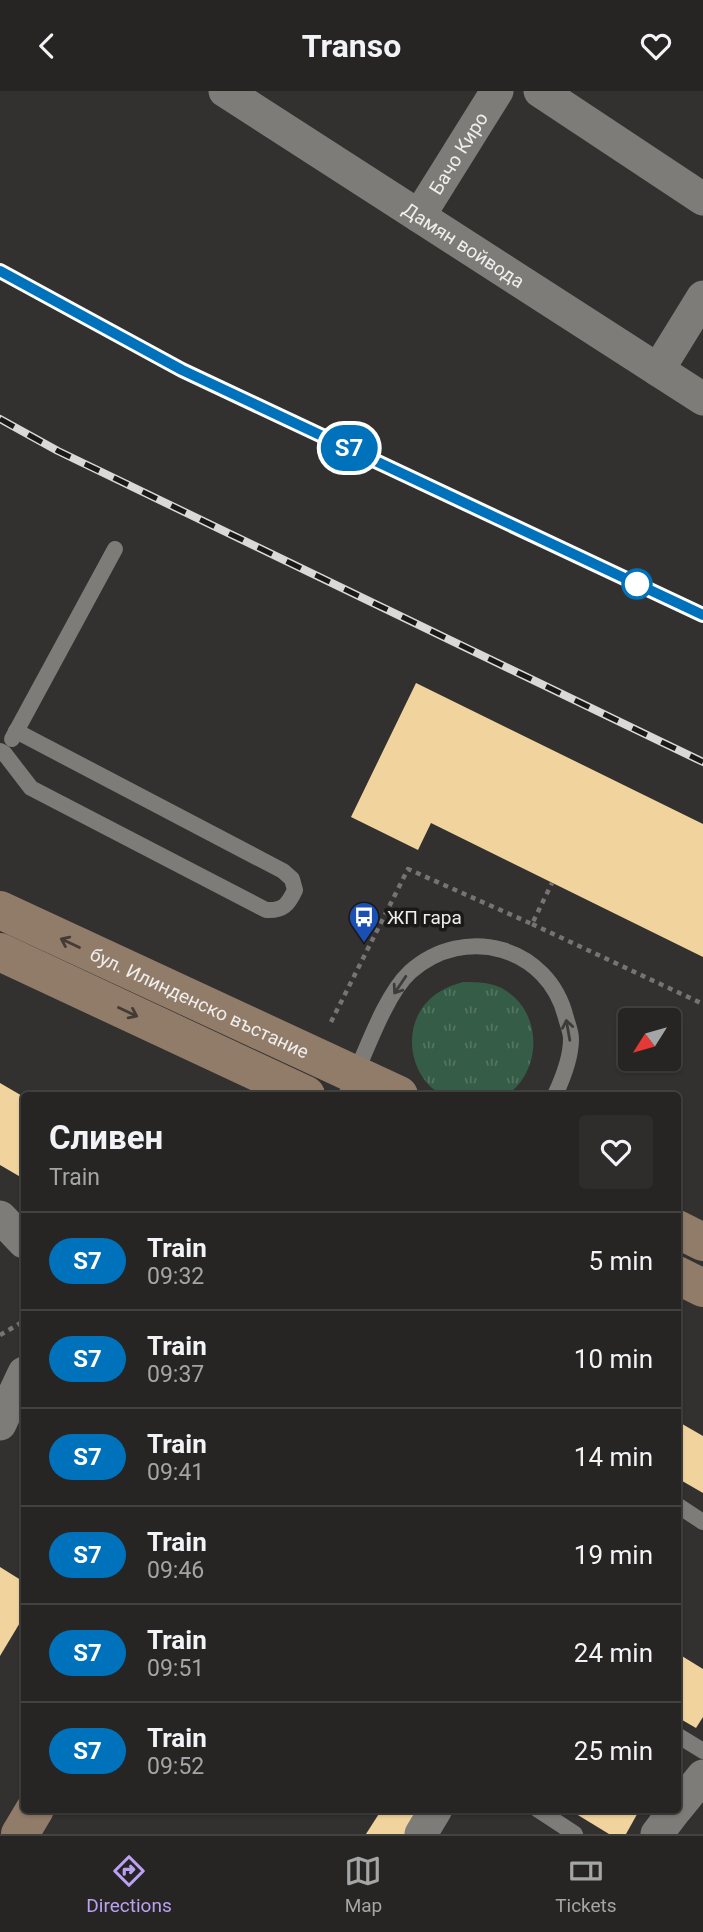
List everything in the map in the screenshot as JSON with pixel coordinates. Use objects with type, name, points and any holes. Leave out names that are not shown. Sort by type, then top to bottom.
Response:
[{"type":"main road","name":"бул. Илинденско въстание","points":[[0,910],[351,1085],[385,1092]]},
{"type":"main road","name":"бул. Илинденско въстание","points":[[0,952],[300,1092]]},
{"type":"main road","points":[[681,1231],[703,1242]]},
{"type":"main road","points":[[20,1834],[33,1813]]},
{"type":"street","name":"Дамян войвода","points":[[225,91],[703,399]]},
{"type":"street","name":"Бачо Киро","points":[[419,216],[497,91]]},
{"type":"street","points":[[540,91],[703,199]]},
{"type":"street","points":[[658,370],[703,297]]},
{"type":"street","points":[[0,1217],[21,1239]]},
{"type":"street","points":[[21,1380],[0,1425],[21,1438]]},
{"type":"street","points":[[681,1804],[703,1776]]},
{"type":"street","points":[[421,1834],[434,1813]]},
{"type":"street","points":[[657,1834],[674,1813]]},
{"type":"lane","points":[[16,731],[283,871],[292,879],[295,890],[288,904],[278,911],[266,910],[31,788],[2,752],[115,549]]},
{"type":"lane","points":[[351,1085],[387,1004],[408,973],[430,957],[468,945],[500,947],[537,967],[562,999],[571,1038],[564,1076],[556,1092]]},
{"type":"lane","points":[[681,1508],[703,1522]]},
{"type":"lane","points":[[681,1737],[703,1751]]},
{"type":"lane","points":[[543,1813],[575,1834]]},
{"type":"path","points":[[331,1022],[408,869],[703,1004]]},
{"type":"path","points":[[532,924],[552,883]]},
{"type":"path","points":[[0,1335],[21,1323]]},
{"type":"green space","points":[[463,982],[490,984],[505,990],[523,1007],[532,1028],[533,1052],[525,1075],[510,1092],[438,1092],[422,1076],[413,1051],[415,1024],[420,1011],[429,1000],[449,987]]},
{"type":"building","points":[[416,683],[703,824],[703,957],[431,823],[418,850],[351,817]]},
{"type":"building","points":[[0,1083],[21,1095],[21,1177],[0,1165]]},
{"type":"building","points":[[681,1423],[703,1436],[703,1493],[681,1480]]},
{"type":"building","points":[[0,1567],[21,1580],[21,1621],[0,1656]]},
{"type":"building","points":[[681,1655],[703,1669],[703,1717],[696,1728],[681,1719]]},
{"type":"building","points":[[379,1813],[421,1813],[408,1834],[366,1834]]},
{"type":"building","points":[[575,1813],[638,1813],[626,1834],[609,1834]]},
{"type":"railway","points":[[0,271],[182,370],[703,615]]},
{"type":"railway","points":[[0,419],[58,451],[703,762]]},
{"type":"train","name":"S7","points":[[0,271],[182,370],[703,615]]},
{"type":"place","name":"ЖП гара","points":[[364,944]]}]
